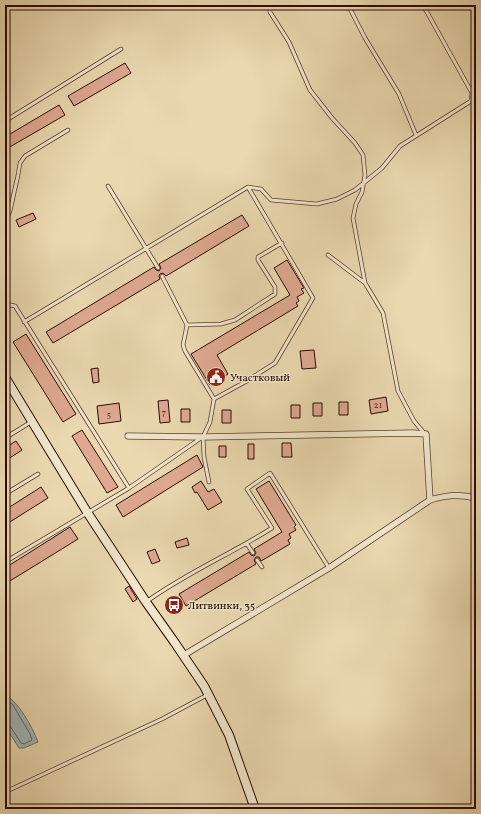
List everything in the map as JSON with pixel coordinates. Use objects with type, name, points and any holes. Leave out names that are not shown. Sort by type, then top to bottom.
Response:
[{"type":"street","points":[[5,377],[87,512],[209,694],[230,739],[255,809]]},
{"type":"street","points":[[128,436],[203,437],[426,434],[430,500]]},
{"type":"street","points":[[184,655],[329,568],[430,500],[445,496],[461,495],[476,498]]},
{"type":"lane","points":[[270,5],[270,12],[288,42],[310,90],[327,113],[355,143],[363,155],[365,174],[362,192],[356,204],[353,218],[365,283],[383,313],[398,391],[414,421],[426,434]]},
{"type":"lane","points":[[348,5],[365,38],[399,94],[416,135]]},
{"type":"lane","points":[[24,322],[248,187],[261,189],[271,200],[317,204],[337,199],[355,190],[382,168],[400,146],[471,101],[472,93],[423,5]]},
{"type":"lane","points":[[5,120],[122,49]]},
{"type":"lane","points":[[5,223],[10,212],[20,163],[25,156],[68,130]]},
{"type":"lane","points":[[108,186],[158,268]]},
{"type":"lane","points":[[214,399],[275,363],[312,300],[312,296],[282,243],[248,187]]},
{"type":"lane","points":[[187,325],[221,324],[236,320],[275,294],[275,287],[258,260],[258,257],[282,243]]},
{"type":"lane","points":[[328,255],[365,283]]},
{"type":"lane","points":[[162,276],[187,325],[183,345],[185,351],[214,399],[210,422],[203,437],[204,457],[209,482]]},
{"type":"lane","points":[[5,308],[14,305],[130,488]]},
{"type":"lane","points":[[5,438],[32,421]]},
{"type":"lane","points":[[5,562],[87,512],[130,488],[203,437]]},
{"type":"lane","points":[[146,602],[161,591],[247,544],[272,528],[247,489],[270,473],[329,568]]},
{"type":"lane","points":[[5,494],[38,474]]},
{"type":"lane","points":[[247,544],[253,553]]},
{"type":"lane","points":[[258,560],[262,567]]},
{"type":"lane","points":[[5,792],[162,719],[209,694]]},
{"type":"water","points":[[5,694],[15,703],[24,715],[38,742],[24,748],[19,748],[5,726]]},
{"type":"building","points":[[125,63],[131,73],[74,106],[68,96]]},
{"type":"building","points":[[59,105],[65,115],[8,148],[5,143],[5,137]]},
{"type":"building","points":[[33,213],[36,219],[19,227],[16,220]]},
{"type":"building","points":[[242,215],[249,226],[166,276],[163,273],[160,274],[160,279],[53,343],[46,332],[154,267],[159,271],[161,268],[159,264]]},
{"type":"building","points":[[287,260],[304,288],[301,289],[304,293],[297,297],[299,301],[296,303],[298,306],[217,355],[228,374],[210,385],[191,354],[290,295],[274,268]]},
{"type":"building","points":[[26,334],[76,414],[63,422],[13,342]]},
{"type":"building","points":[[314,350],[316,368],[302,369],[300,351]]},
{"type":"building","points":[[98,368],[99,382],[93,383],[91,369]]},
{"type":"building","points":[[386,397],[388,411],[371,414],[369,400]]},
{"type":"building","points":[[168,400],[170,422],[160,423],[158,401]]},
{"type":"building","points":[[339,402],[348,402],[348,415],[339,415]]},
{"type":"building","points":[[119,403],[121,421],[99,424],[97,406]]},
{"type":"building","points":[[313,403],[322,403],[322,416],[313,416]]},
{"type":"building","points":[[291,405],[300,405],[300,418],[291,418]]},
{"type":"building","points":[[181,409],[190,409],[190,422],[181,422]]},
{"type":"building","points":[[222,410],[231,410],[231,423],[222,423]]},
{"type":"building","points":[[82,430],[118,487],[107,493],[72,436]]},
{"type":"building","points":[[16,441],[22,450],[5,461],[5,448]]},
{"type":"building","points":[[282,443],[291,443],[292,457],[282,457]]},
{"type":"building","points":[[248,444],[254,444],[254,459],[248,459]]},
{"type":"building","points":[[219,446],[226,446],[226,457],[219,457]]},
{"type":"building","points":[[197,455],[203,467],[123,517],[116,505]]},
{"type":"building","points":[[201,481],[208,492],[214,489],[222,502],[208,510],[197,492],[195,493],[192,487]]},
{"type":"building","points":[[269,481],[296,525],[294,527],[296,530],[289,534],[291,538],[288,540],[290,544],[261,561],[259,557],[256,557],[254,560],[256,564],[186,606],[179,594],[249,552],[254,556],[256,553],[254,549],[282,532],[256,489]]},
{"type":"building","points":[[41,487],[48,498],[5,525],[5,510]]},
{"type":"building","points":[[70,527],[78,539],[5,584],[5,568]]},
{"type":"building","points":[[187,538],[189,545],[177,548],[175,542]]},
{"type":"building","points":[[155,549],[160,561],[152,564],[147,552]]},
{"type":"building","points":[[129,586],[137,599],[133,602],[125,589]]},
{"type":"place","name":"Участковый","points":[[216,377]]},
{"type":"place","name":"Литвинки, 35","points":[[174,605]]}]
